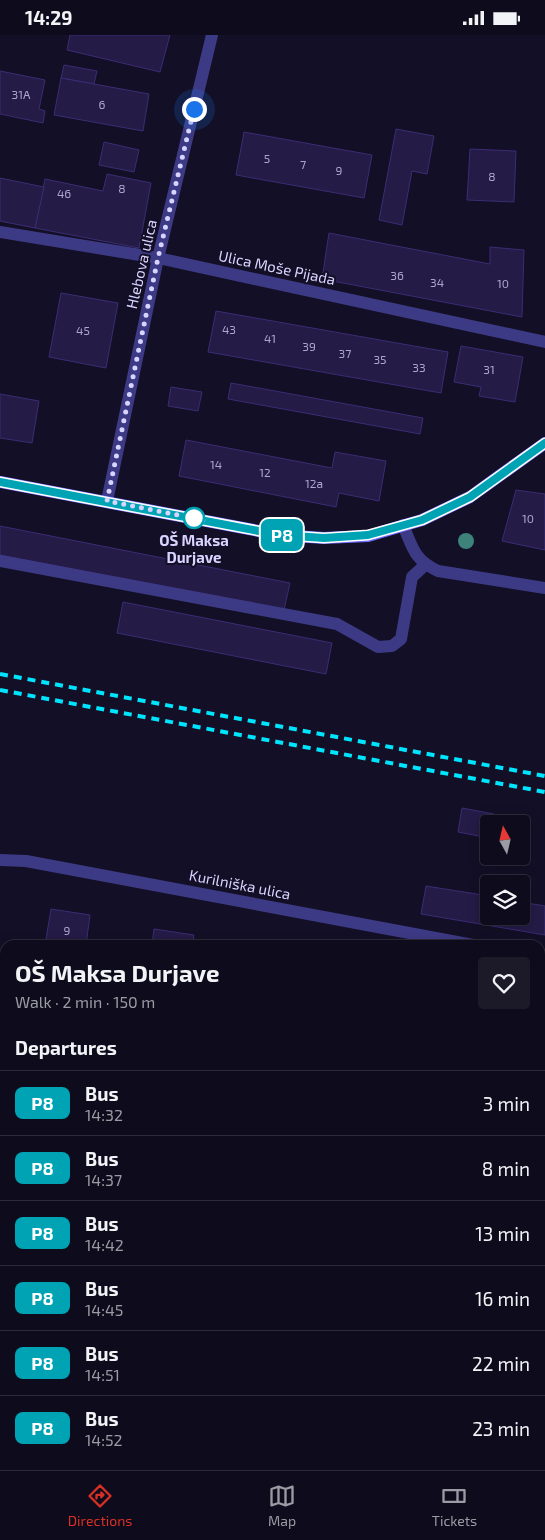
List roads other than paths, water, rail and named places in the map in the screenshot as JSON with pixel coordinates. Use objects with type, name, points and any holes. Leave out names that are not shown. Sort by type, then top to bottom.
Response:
[{"type":"street","name":"Hlebova ulica","points":[[107,501],[158,258],[212,35]]},
{"type":"street","name":"Ulica Moše Pijada","points":[[0,232],[158,258],[540,341]]},
{"type":"street","points":[[0,482],[280,535],[324,538],[368,535],[422,520],[470,497],[545,443]]},
{"type":"street","points":[[403,525],[416,554],[424,565],[438,571],[545,588]]},
{"type":"street","points":[[0,561],[337,624],[378,647],[392,646],[401,639],[412,577],[424,565]]},
{"type":"street","name":"Kurilniška ulica","points":[[0,860],[26,861],[446,940]]},
{"type":"railway","points":[[0,674],[545,776]]},
{"type":"railway","points":[[0,690],[545,792]]},
{"type":"place","name":"OŠ Maksa Durjave","points":[[194,518]]}]
